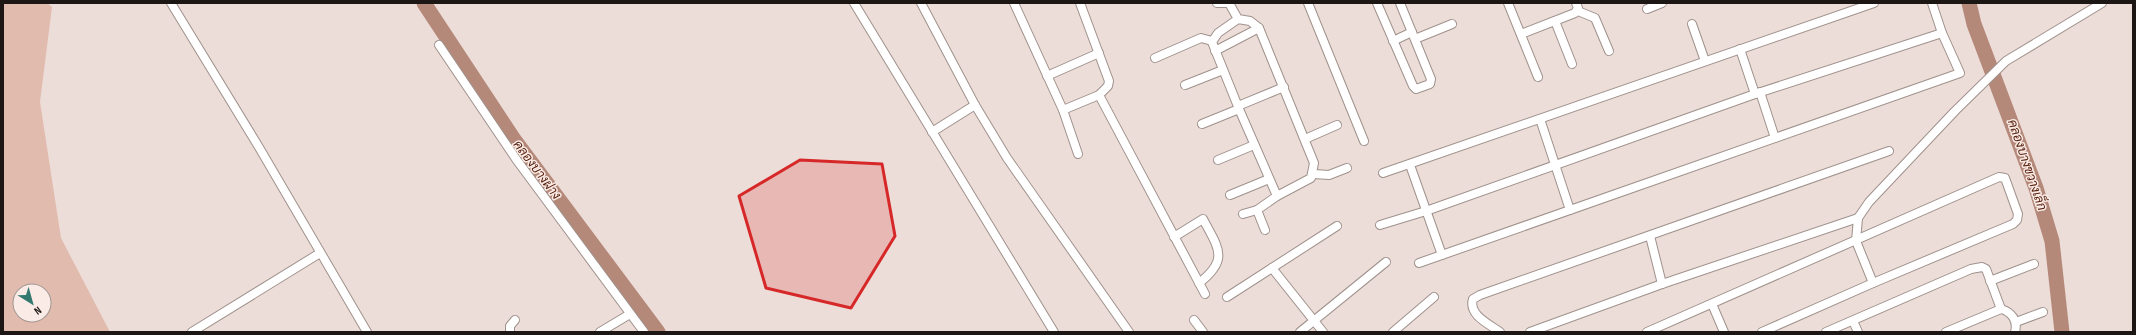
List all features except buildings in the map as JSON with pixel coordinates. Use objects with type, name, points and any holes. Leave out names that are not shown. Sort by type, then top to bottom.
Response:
[{"type":"street","points":[[171,3],[260,149],[367,332]]},
{"type":"street","points":[[854,3],[1054,332]]},
{"type":"street","points":[[921,3],[975,104],[1033,197],[1129,332]]},
{"type":"street","points":[[1014,3],[1046,76],[1063,110],[1078,154]]},
{"type":"street","points":[[1063,110],[1099,95],[1108,86],[1109,81],[1080,3]]},
{"type":"street","points":[[1217,3],[1228,3],[1238,19]]},
{"type":"street","points":[[1308,3],[1364,141]]},
{"type":"street","points":[[1377,3],[1412,86],[1416,89],[1430,84],[1431,79],[1400,3]]},
{"type":"street","points":[[1508,3],[1538,77]]},
{"type":"street","points":[[1647,9],[1662,3]]},
{"type":"street","points":[[1383,173],[1540,120],[1874,3]]},
{"type":"street","points":[[1419,263],[1960,73],[1942,33],[1932,3]]},
{"type":"street","points":[[1873,283],[1856,241],[1858,218],[1869,202],[2006,60],[2102,3]]},
{"type":"street","points":[[1521,34],[1555,21],[1577,7],[1595,18],[1609,51]]},
{"type":"street","points":[[1212,41],[1218,33],[1238,19],[1250,20],[1259,28],[1314,163],[1314,174],[1306,182],[1277,196],[1257,210],[1244,214]]},
{"type":"street","points":[[1555,21],[1572,64]]},
{"type":"street","points":[[1393,41],[1452,24]]},
{"type":"street","points":[[1692,24],[1705,61]]},
{"type":"street","points":[[1215,51],[1259,28]]},
{"type":"street","points":[[1380,225],[1426,211],[1757,93],[1942,33]]},
{"type":"street","points":[[1155,58],[1201,38],[1212,41]]},
{"type":"street","points":[[1212,41],[1238,108],[1277,196]]},
{"type":"street","points":[[439,45],[516,159],[644,332]]},
{"type":"street","points":[[1740,49],[1775,138]]},
{"type":"street","points":[[1046,76],[1099,53]]},
{"type":"street","points":[[1185,86],[1223,70]]},
{"type":"street","points":[[1202,124],[1284,87]]},
{"type":"street","points":[[1099,95],[1205,294]]},
{"type":"street","points":[[932,132],[975,104]]},
{"type":"street","points":[[1540,120],[1570,210]]},
{"type":"street","points":[[1305,138],[1337,125]]},
{"type":"street","points":[[1218,160],[1254,145]]},
{"type":"street","points":[[1500,332],[1473,312],[1471,305],[1473,299],[1480,295],[1889,151]]},
{"type":"street","points":[[1410,165],[1442,255]]},
{"type":"street","points":[[1314,174],[1329,175],[1347,168]]},
{"type":"street","points":[[1647,332],[1999,177],[2005,178],[2018,214],[2017,220],[2013,224],[1762,332]]},
{"type":"street","points":[[1230,195],[1270,179]]},
{"type":"street","points":[[1257,210],[1265,230]]},
{"type":"street","points":[[1530,332],[1662,284],[1858,218]]},
{"type":"street","points":[[1174,237],[1203,219],[1219,249],[1219,257],[1215,266],[1207,277],[1199,283]]},
{"type":"street","points":[[1227,297],[1337,226]]},
{"type":"street","points":[[1650,236],[1662,284]]},
{"type":"street","points":[[192,332],[320,253]]},
{"type":"street","points":[[1300,332],[1386,262]]},
{"type":"street","points":[[1990,281],[2034,264]]},
{"type":"street","points":[[1272,268],[1323,332]]},
{"type":"street","points":[[1826,332],[1971,269],[1984,268],[2001,309]]},
{"type":"street","points":[[1393,332],[1434,297]]},
{"type":"street","points":[[1712,304],[1724,332]]},
{"type":"street","points":[[1946,332],[2001,309],[2009,312],[2016,322],[2015,332]]},
{"type":"street","points":[[2016,322],[2043,312]]},
{"type":"street","points":[[600,332],[630,314]]},
{"type":"street","points":[[510,332],[510,326],[515,320]]},
{"type":"street","points":[[1194,320],[1203,332]]},
{"type":"street","points":[[1853,320],[1858,332]]},
{"type":"highlighted area","points":[[800,160],[882,164],[895,236],[851,308],[766,288],[739,196]]},
{"type":"shaded area","points":[[3,3],[47,3],[52,7],[40,102],[61,238],[110,332],[3,332]]},
{"type":"waterway","name":"คลองบางฝาง","points":[[424,3],[513,138],[658,332]]},
{"type":"waterway","name":"คลองบางขวางเล็ก","points":[[1969,3],[1974,24],[2036,188],[2052,241],[2062,332]]}]
